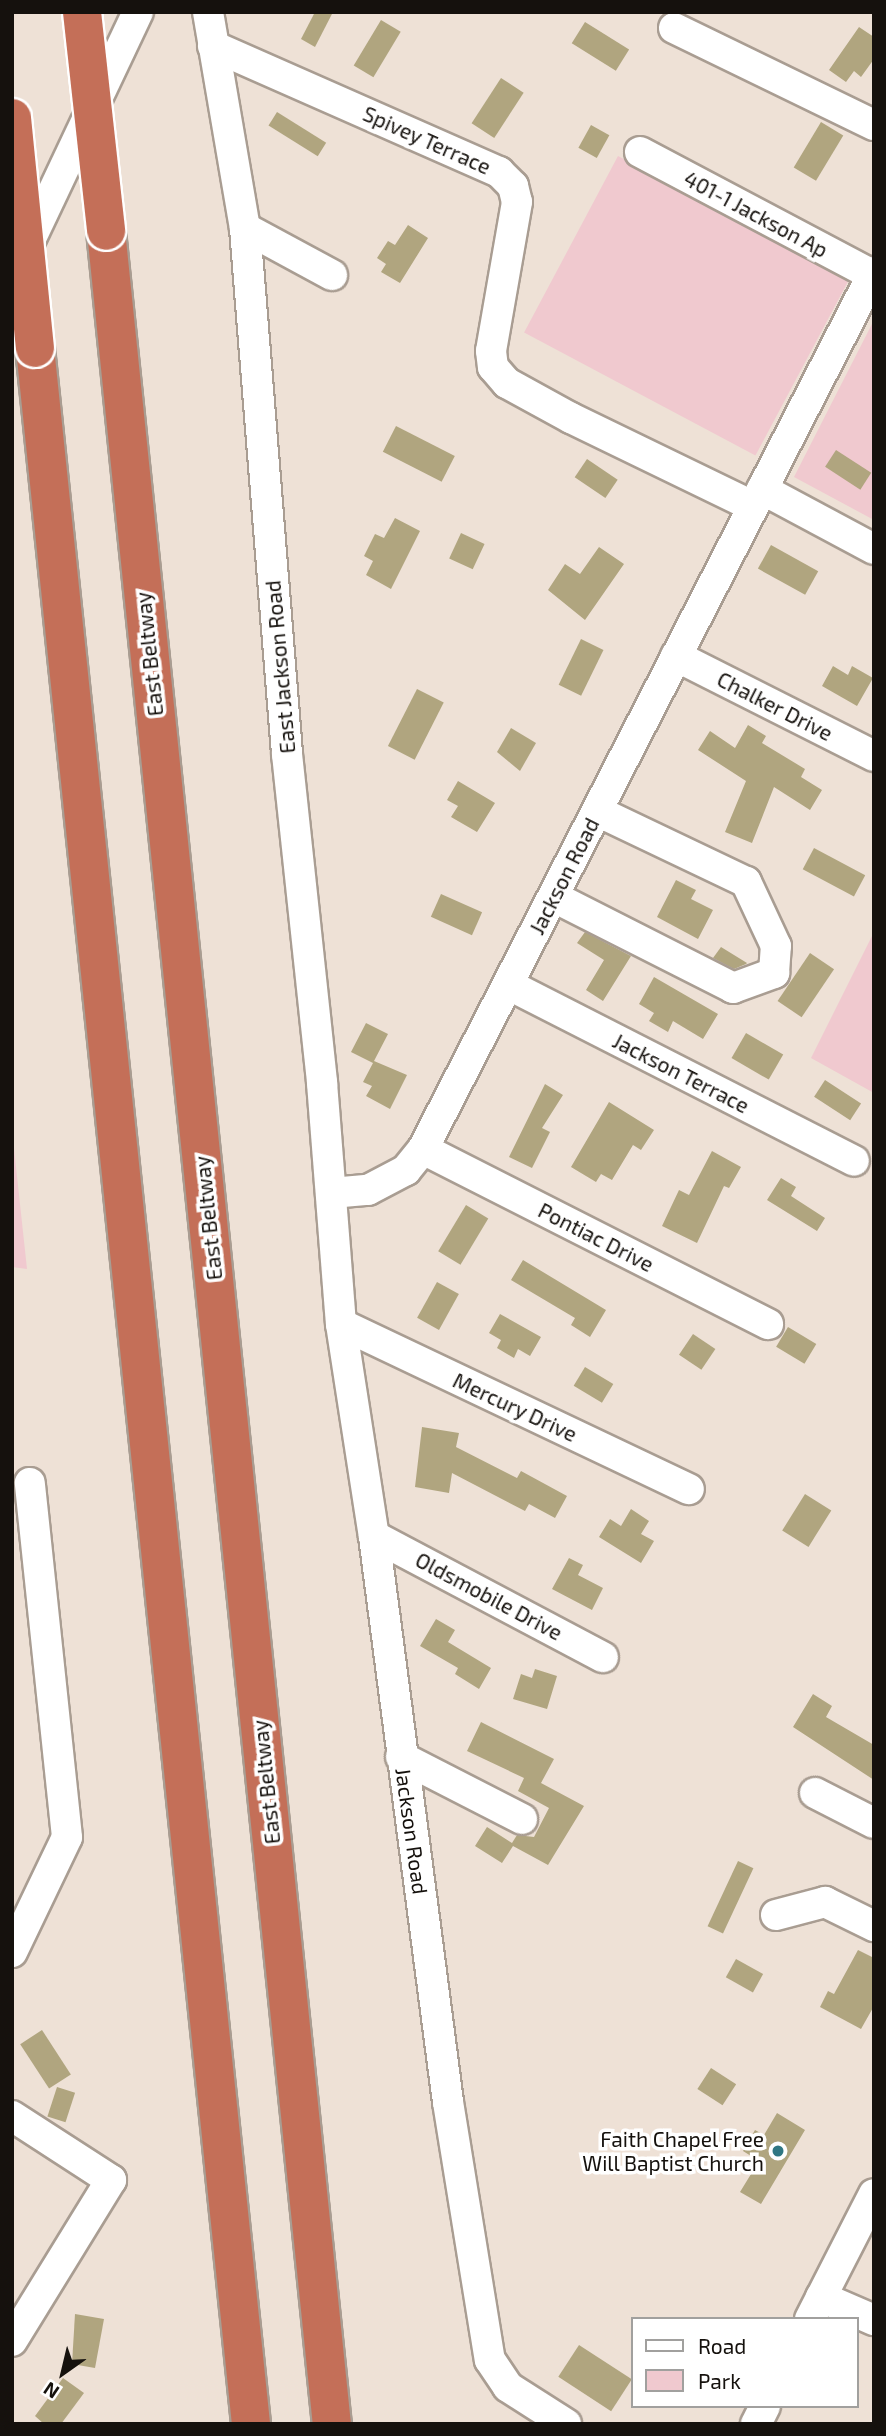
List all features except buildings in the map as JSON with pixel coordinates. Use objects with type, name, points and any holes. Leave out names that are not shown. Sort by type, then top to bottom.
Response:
[{"type":"highway","name":"East Beltway","points":[[82,12],[332,2424]]},
{"type":"highway","points":[[12,118],[251,2424]]},
{"type":"street","points":[[12,278],[138,12]]},
{"type":"street","name":"East Jackson Road","points":[[208,12],[245,229],[287,754],[331,1193],[341,1324]]},
{"type":"street","points":[[674,28],[874,125]]},
{"type":"street","name":"Spivey Terrace","points":[[213,46],[499,172],[513,186],[517,202],[496,319],[493,366],[507,383],[757,498]]},
{"type":"street","name":"401-1 Jackson Ap","points":[[640,152],[873,274]]},
{"type":"street","points":[[245,229],[331,275]]},
{"type":"street","name":"Jackson Road","points":[[331,1193],[368,1190],[406,1170],[423,1150],[873,274]]},
{"type":"street","points":[[757,498],[874,549]]},
{"type":"street","name":"Chalker Drive","points":[[676,656],[874,757]]},
{"type":"street","points":[[554,897],[733,988],[774,973],[776,946],[746,882],[597,811]]},
{"type":"street","name":"Jackson Terrace","points":[[509,985],[854,1161]]},
{"type":"street","name":"Pontiac Drive","points":[[423,1150],[768,1324]]},
{"type":"street","name":"Jackson Road","points":[[341,1324],[374,1536],[401,1757],[484,2338],[490,2360],[508,2387],[566,2424]]},
{"type":"street","name":"Mercury Drive","points":[[341,1324],[689,1489]]},
{"type":"street","points":[[12,1952],[67,1837],[30,1483]]},
{"type":"street","name":"Oldsmobile Drive","points":[[374,1536],[603,1657]]},
{"type":"street","points":[[401,1757],[522,1819]]},
{"type":"street","points":[[815,1793],[874,1823]]},
{"type":"street","points":[[776,1915],[825,1902],[874,1926]]},
{"type":"street","points":[[12,2116],[111,2180],[12,2341]]},
{"type":"street","points":[[874,2194],[815,2308],[874,2320]]},
{"type":"green space","points":[[618,156],[849,279],[755,456],[524,333]]},
{"type":"green space","points":[[874,320],[874,520],[794,477]]},
{"type":"green space","points":[[874,932],[874,1093],[811,1058]]},
{"type":"green space","points":[[12,1130],[27,1269],[12,1267]]},
{"type":"place","name":"Faith Chapel Free Will Baptist Church","points":[[778,2151]]}]
